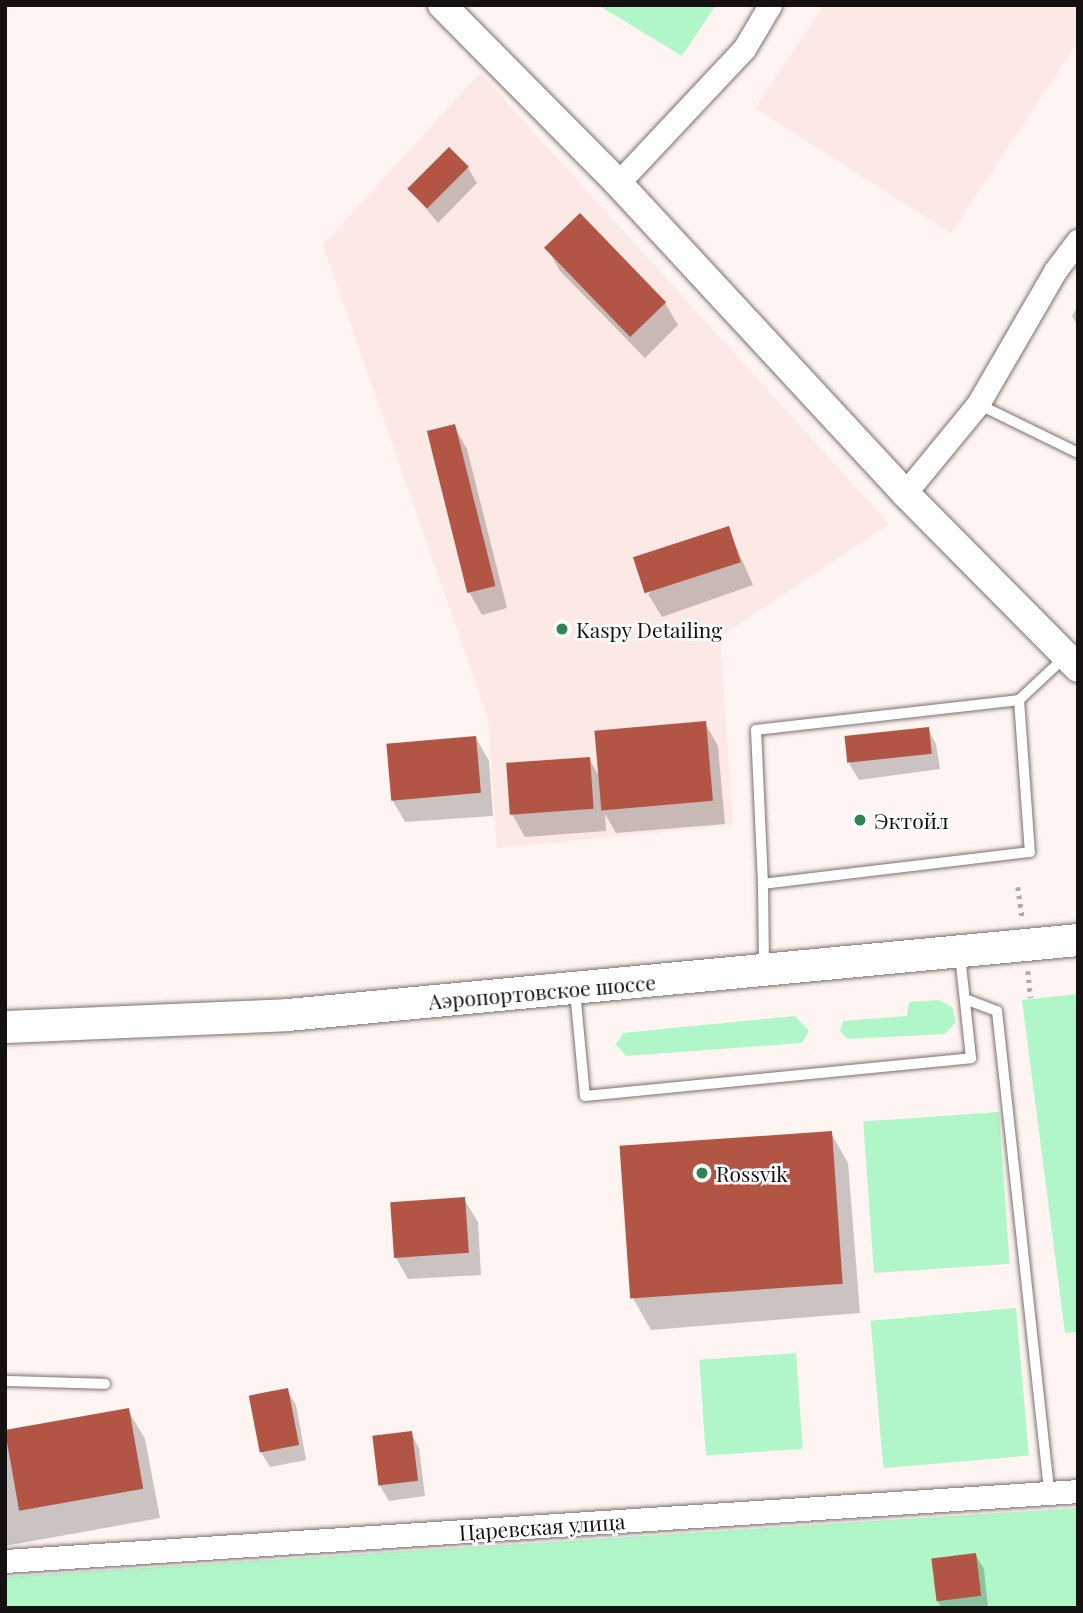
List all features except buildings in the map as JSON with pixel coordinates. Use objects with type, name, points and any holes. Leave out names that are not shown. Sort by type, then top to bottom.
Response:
[{"type":"main road","name":"Аэропортовское шоссе","points":[[5,1027],[288,1016],[1078,940]]},
{"type":"street","points":[[442,5],[618,184],[905,494],[1072,662]]},
{"type":"street","points":[[618,184],[744,50],[769,5]]},
{"type":"street","points":[[905,494],[978,404],[1055,271],[1078,241]]},
{"type":"street","name":"Царевская улица","points":[[5,1561],[1078,1491]]},
{"type":"lane","points":[[978,404],[1078,453]]},
{"type":"lane","points":[[764,970],[756,730],[1019,700],[1072,662]]},
{"type":"lane","points":[[763,884],[1030,852],[1019,700]]},
{"type":"lane","points":[[575,988],[586,1096],[971,1058],[960,952]]},
{"type":"lane","points":[[965,999],[997,1011],[1048,1493]]},
{"type":"lane","points":[[5,1381],[105,1384]]},
{"type":"shaded area","points":[[824,5],[1078,5],[1078,42],[951,233],[755,108]]},
{"type":"shaded area","points":[[480,73],[889,524],[720,637],[733,825],[497,848],[488,718],[323,245]]},
{"type":"green space","points":[[598,5],[716,5],[682,56]]},
{"type":"green space","points":[[1078,994],[1078,1332],[1065,1333],[1022,1000]]},
{"type":"green space","points":[[939,1000],[952,1007],[956,1022],[945,1034],[848,1039],[840,1031],[843,1021],[907,1016],[909,1002]]},
{"type":"green space","points":[[795,1016],[809,1031],[802,1043],[626,1056],[616,1044],[623,1033]]},
{"type":"green space","points":[[999,1112],[1010,1264],[874,1273],[863,1121]]},
{"type":"green space","points":[[1016,1308],[1029,1455],[883,1468],[871,1321]]},
{"type":"green space","points":[[796,1353],[803,1449],[706,1456],[699,1360]]},
{"type":"green space","points":[[1078,1508],[1078,1608],[5,1608],[5,1577]]},
{"type":"place","name":"Kaspy Detailing","points":[[562,629]]},
{"type":"place","name":"Эктойл","points":[[860,820]]},
{"type":"place","name":"Rossvik","points":[[702,1173]]}]
